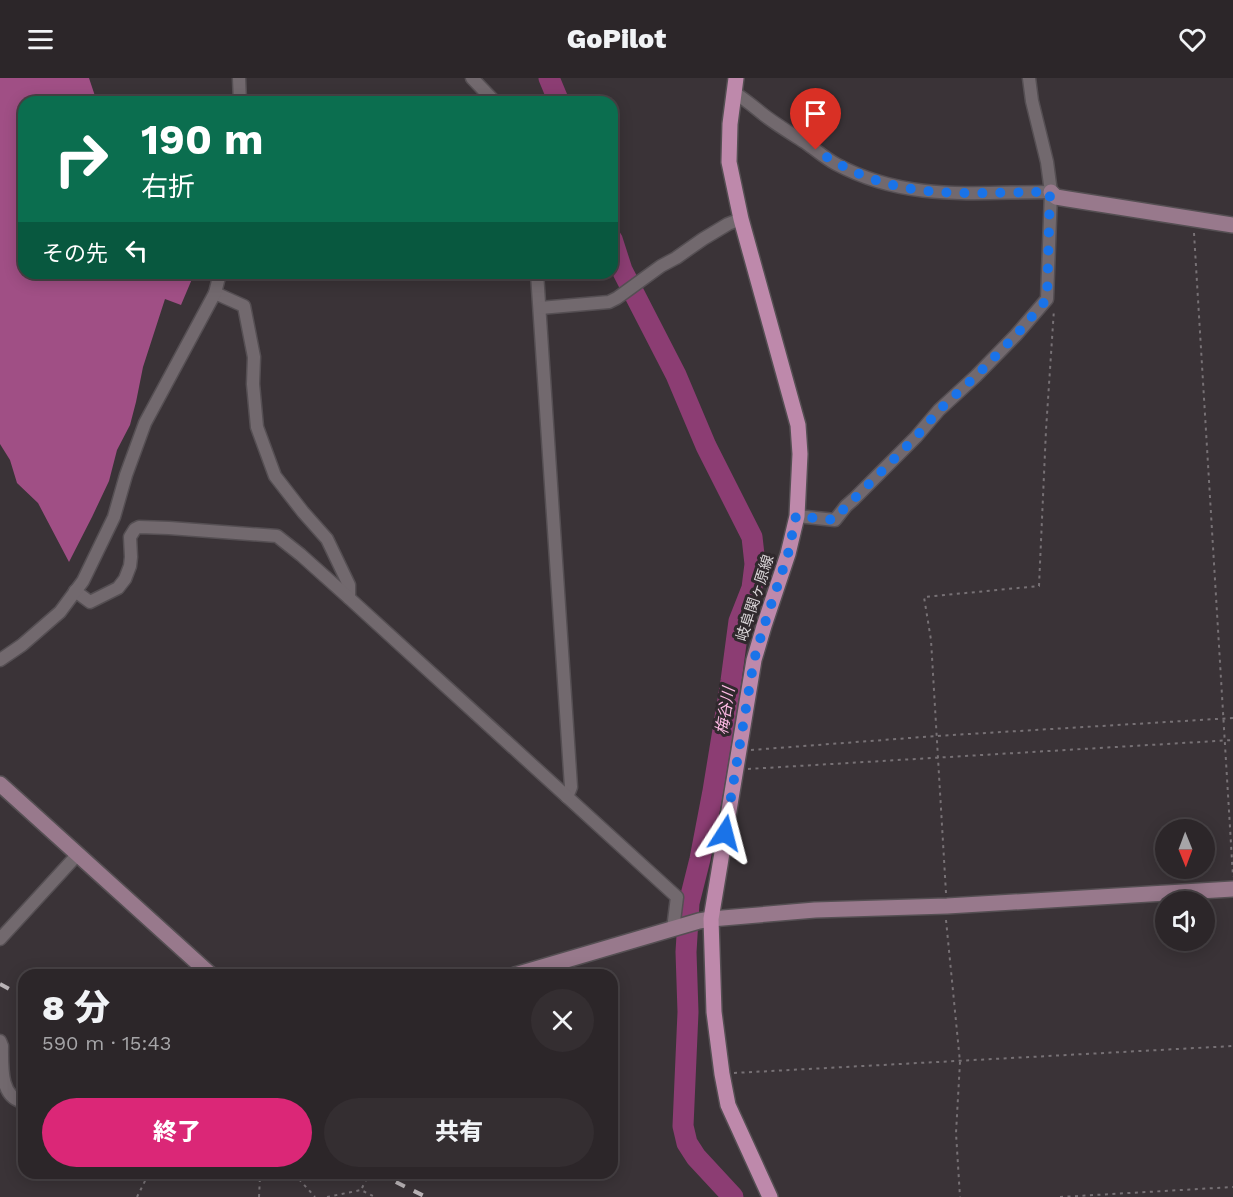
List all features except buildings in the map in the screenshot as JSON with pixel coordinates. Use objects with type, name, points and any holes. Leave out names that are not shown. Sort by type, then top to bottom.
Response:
[{"type":"main road","name":"岐阜関ヶ原線","points":[[735,86],[730,124],[729,162],[741,219],[798,425],[800,454],[796,516],[788,554],[754,660],[736,770],[705,920],[714,1012],[728,1105],[770,1197]]},
{"type":"street","points":[[238,78],[240,96]]},
{"type":"street","points":[[472,78],[489,96]]},
{"type":"street","points":[[796,516],[835,520],[846,506],[916,437],[939,410],[1016,335],[1047,299],[1050,192],[1047,162],[1032,101],[1029,78]]},
{"type":"street","points":[[735,86],[747,101],[763,114],[834,163],[856,174],[886,184],[928,192],[968,194],[1050,192],[1056,197],[1233,225]]},
{"type":"street","points":[[540,308],[609,302],[703,239],[741,219]]},
{"type":"street","points":[[0,660],[22,645],[60,612],[82,581],[114,517],[145,423],[215,293],[218,279]]},
{"type":"street","points":[[538,279],[571,787],[567,797]]},
{"type":"street","points":[[215,293],[244,306],[254,357],[253,384],[257,427],[275,476],[327,539],[349,585],[349,598]]},
{"type":"street","points":[[75,591],[90,602],[118,588],[130,567],[130,537],[132,532],[139,527],[277,536],[349,598],[677,897],[676,928]]},
{"type":"street","points":[[0,784],[205,969]]},
{"type":"street","points":[[0,939],[78,854]]},
{"type":"street","points":[[535,969],[705,920],[815,910],[947,906],[1233,889]]},
{"type":"street","points":[[0,1041],[2,1082],[11,1097],[18,1100]]},
{"type":"path","points":[[1194,220],[1233,880]]},
{"type":"path","points":[[960,1197],[956,1133],[960,1062],[945,926],[947,906],[930,640],[924,597],[1039,586],[1054,309],[1047,299]]},
{"type":"path","points":[[739,751],[936,736],[1233,718]]},
{"type":"path","points":[[736,770],[1233,740]]},
{"type":"path","points":[[722,1074],[1233,1046]]},
{"type":"path","points":[[137,1197],[146,1179]]},
{"type":"path","points":[[259,1197],[260,1179]]},
{"type":"path","points":[[299,1179],[315,1197]]},
{"type":"path","points":[[361,1190],[366,1179]]},
{"type":"path","points":[[1060,1197],[1233,1187]]},
{"type":"path","points":[[327,1197],[361,1190],[375,1197]]},
{"type":"shaded area","points":[[0,78],[89,78],[95,96],[18,96],[18,279],[192,279],[181,305],[165,299],[143,367],[130,425],[117,450],[109,481],[69,562],[38,503],[17,483],[10,460],[0,444]]},
{"type":"waterway","name":"梅谷川","points":[[549,78],[556,96]]},
{"type":"waterway","name":"梅谷川","points":[[618,258],[622,270],[676,375],[706,446],[752,537],[755,564],[752,588],[739,621],[713,791],[689,903],[686,952],[688,1012],[683,1126],[687,1143],[696,1157],[733,1197]]},
{"type":"railway","points":[[0,984],[18,994]]},
{"type":"railway","points":[[390,1179],[426,1197]]},
{"type":"route","points":[[725,833],[754,660],[788,554],[796,516],[835,520],[846,506],[916,437],[939,410],[1016,335],[1047,299],[1050,192],[968,194],[913,190],[856,174],[834,163],[816,150]]}]
